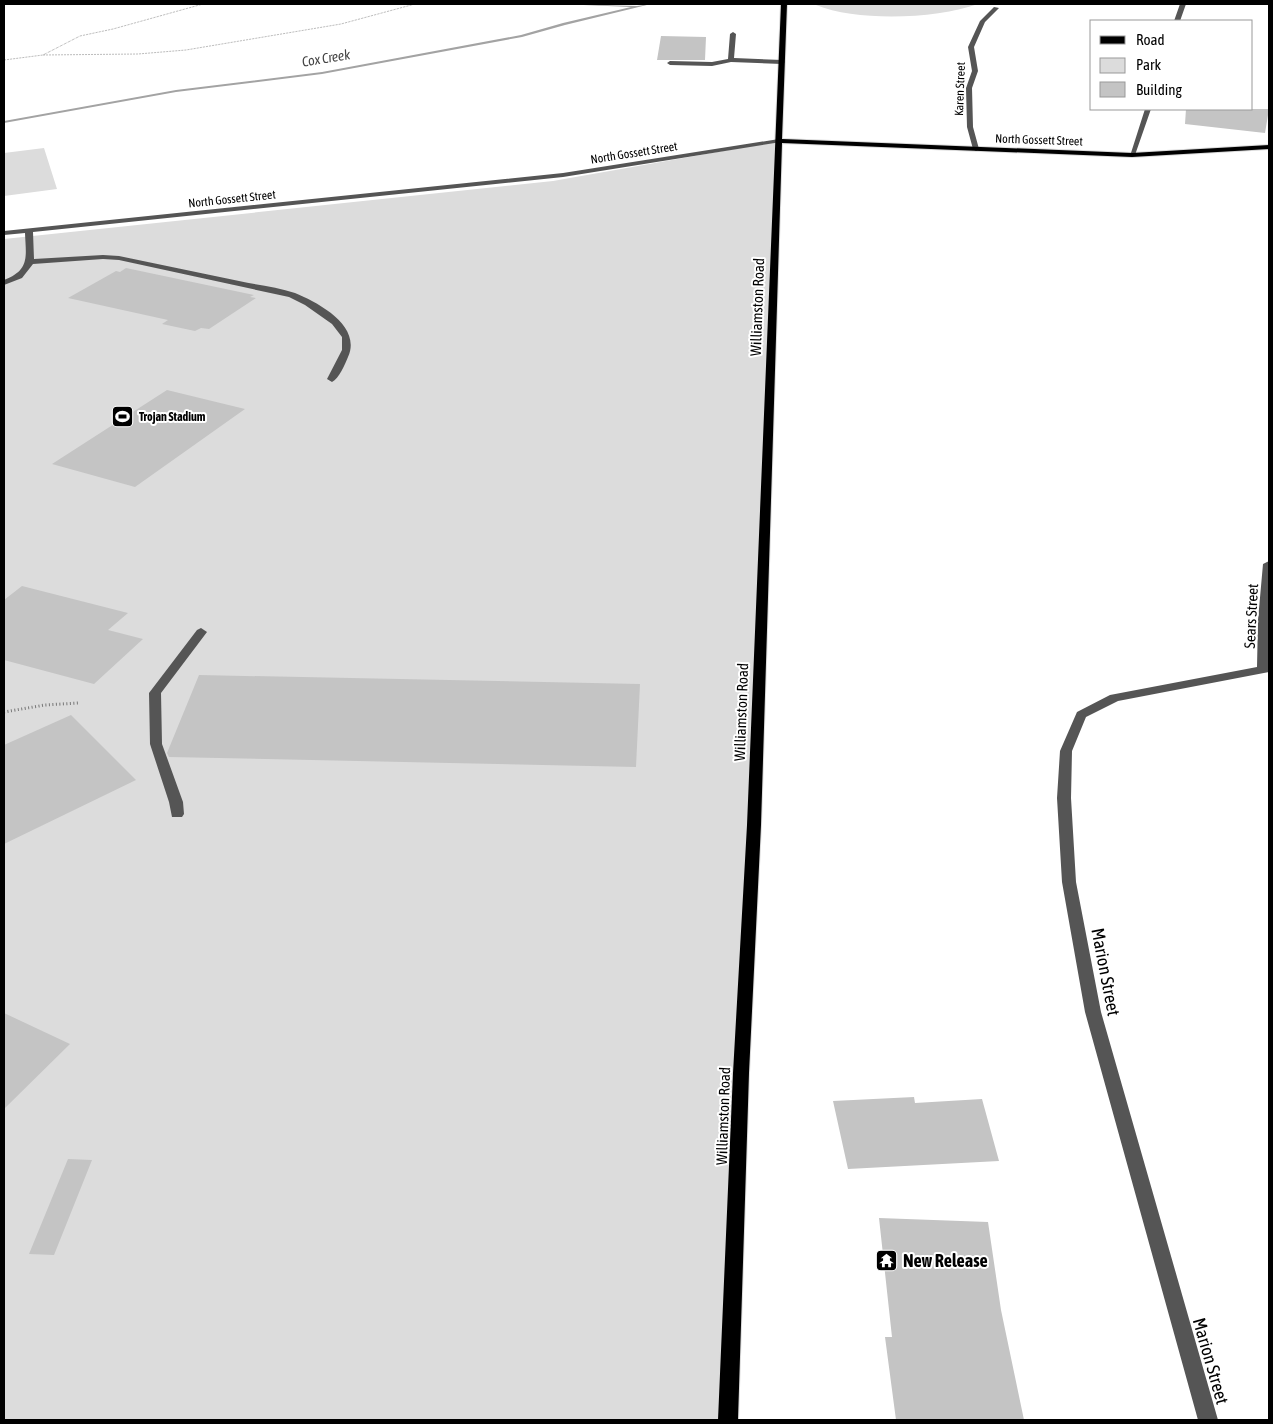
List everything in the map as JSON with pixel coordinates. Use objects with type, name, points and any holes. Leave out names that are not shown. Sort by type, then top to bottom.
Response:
[{"type":"main road","name":"Williamston Road","points":[[728,1420],[741,1073],[754,825],[784,4]]},
{"type":"main road","name":"North Gossett Street","points":[[779,141],[1132,155],[1269,147]]},
{"type":"street","points":[[1177,20],[1183,4]]},
{"type":"street","name":"Karen Street","points":[[976,149],[970,128],[970,88],[975,70],[971,47],[984,21],[996,8]]},
{"type":"street","points":[[731,60],[733,34]]},
{"type":"street","points":[[670,63],[712,64],[731,60],[782,62]]},
{"type":"street","points":[[1132,155],[1148,110]]},
{"type":"street","name":"North Gossett Street","points":[[4,234],[563,175],[779,141]]},
{"type":"street","points":[[4,284],[18,278],[27,270],[30,262],[29,231]]},
{"type":"street","points":[[30,262],[104,257],[119,258],[292,295],[318,308],[335,320],[344,334],[347,346],[332,379]]},
{"type":"street","name":"Sears Street","points":[[1266,668],[1264,620],[1269,564]]},
{"type":"street","points":[[177,814],[176,802],[156,744],[155,693],[201,632]]},
{"type":"street","name":"Marion Street","points":[[1208,1420],[1093,1012],[1069,882],[1064,798],[1066,751],[1081,715],[1114,698],[1266,668]]},
{"type":"path","points":[[43,55],[80,36],[114,29],[203,4]]},
{"type":"path","points":[[4,60],[43,55],[138,54],[186,50],[341,24],[414,4]]},
{"type":"path","points":[[4,712],[45,704],[78,702]]},
{"type":"green space","points":[[978,4],[941,13],[875,16],[833,10],[816,5]]},
{"type":"green space","points":[[779,141],[728,1420],[4,1420],[4,239],[553,181]]},
{"type":"green space","points":[[44,148],[57,189],[4,196],[4,153]]},
{"type":"building","points":[[661,36],[706,37],[705,60],[657,60]]},
{"type":"building","points":[[1269,109],[1265,133],[1185,124],[1186,110]]},
{"type":"building","points":[[126,268],[254,295],[250,297],[256,298],[209,329],[201,328],[195,331],[162,324],[168,320],[68,298],[116,271],[120,272]]},
{"type":"building","points":[[167,390],[245,409],[135,487],[52,464]]},
{"type":"building","points":[[22,586],[128,613],[108,630],[143,639],[94,684],[4,660],[4,600]]},
{"type":"building","points":[[199,675],[640,684],[636,767],[169,757],[167,753]]},
{"type":"building","points":[[71,715],[136,780],[4,844],[4,745]]},
{"type":"building","points":[[4,1013],[70,1044],[4,1109]]},
{"type":"building","points":[[914,1097],[915,1103],[982,1099],[999,1161],[848,1169],[833,1101]]},
{"type":"building","points":[[68,1159],[92,1160],[54,1255],[29,1254]]},
{"type":"building","points":[[879,1218],[988,1222],[1001,1310],[1024,1420],[896,1420],[885,1337],[892,1337]]},
{"type":"waterway","points":[[562,4],[635,6]]},
{"type":"waterway","name":"Cox Creek","points":[[4,122],[176,91],[322,73],[522,36],[649,4]]},
{"type":"place","name":"Trojan Stadium","points":[[123,417]]},
{"type":"place","name":"New Release","points":[[887,1260]]}]
